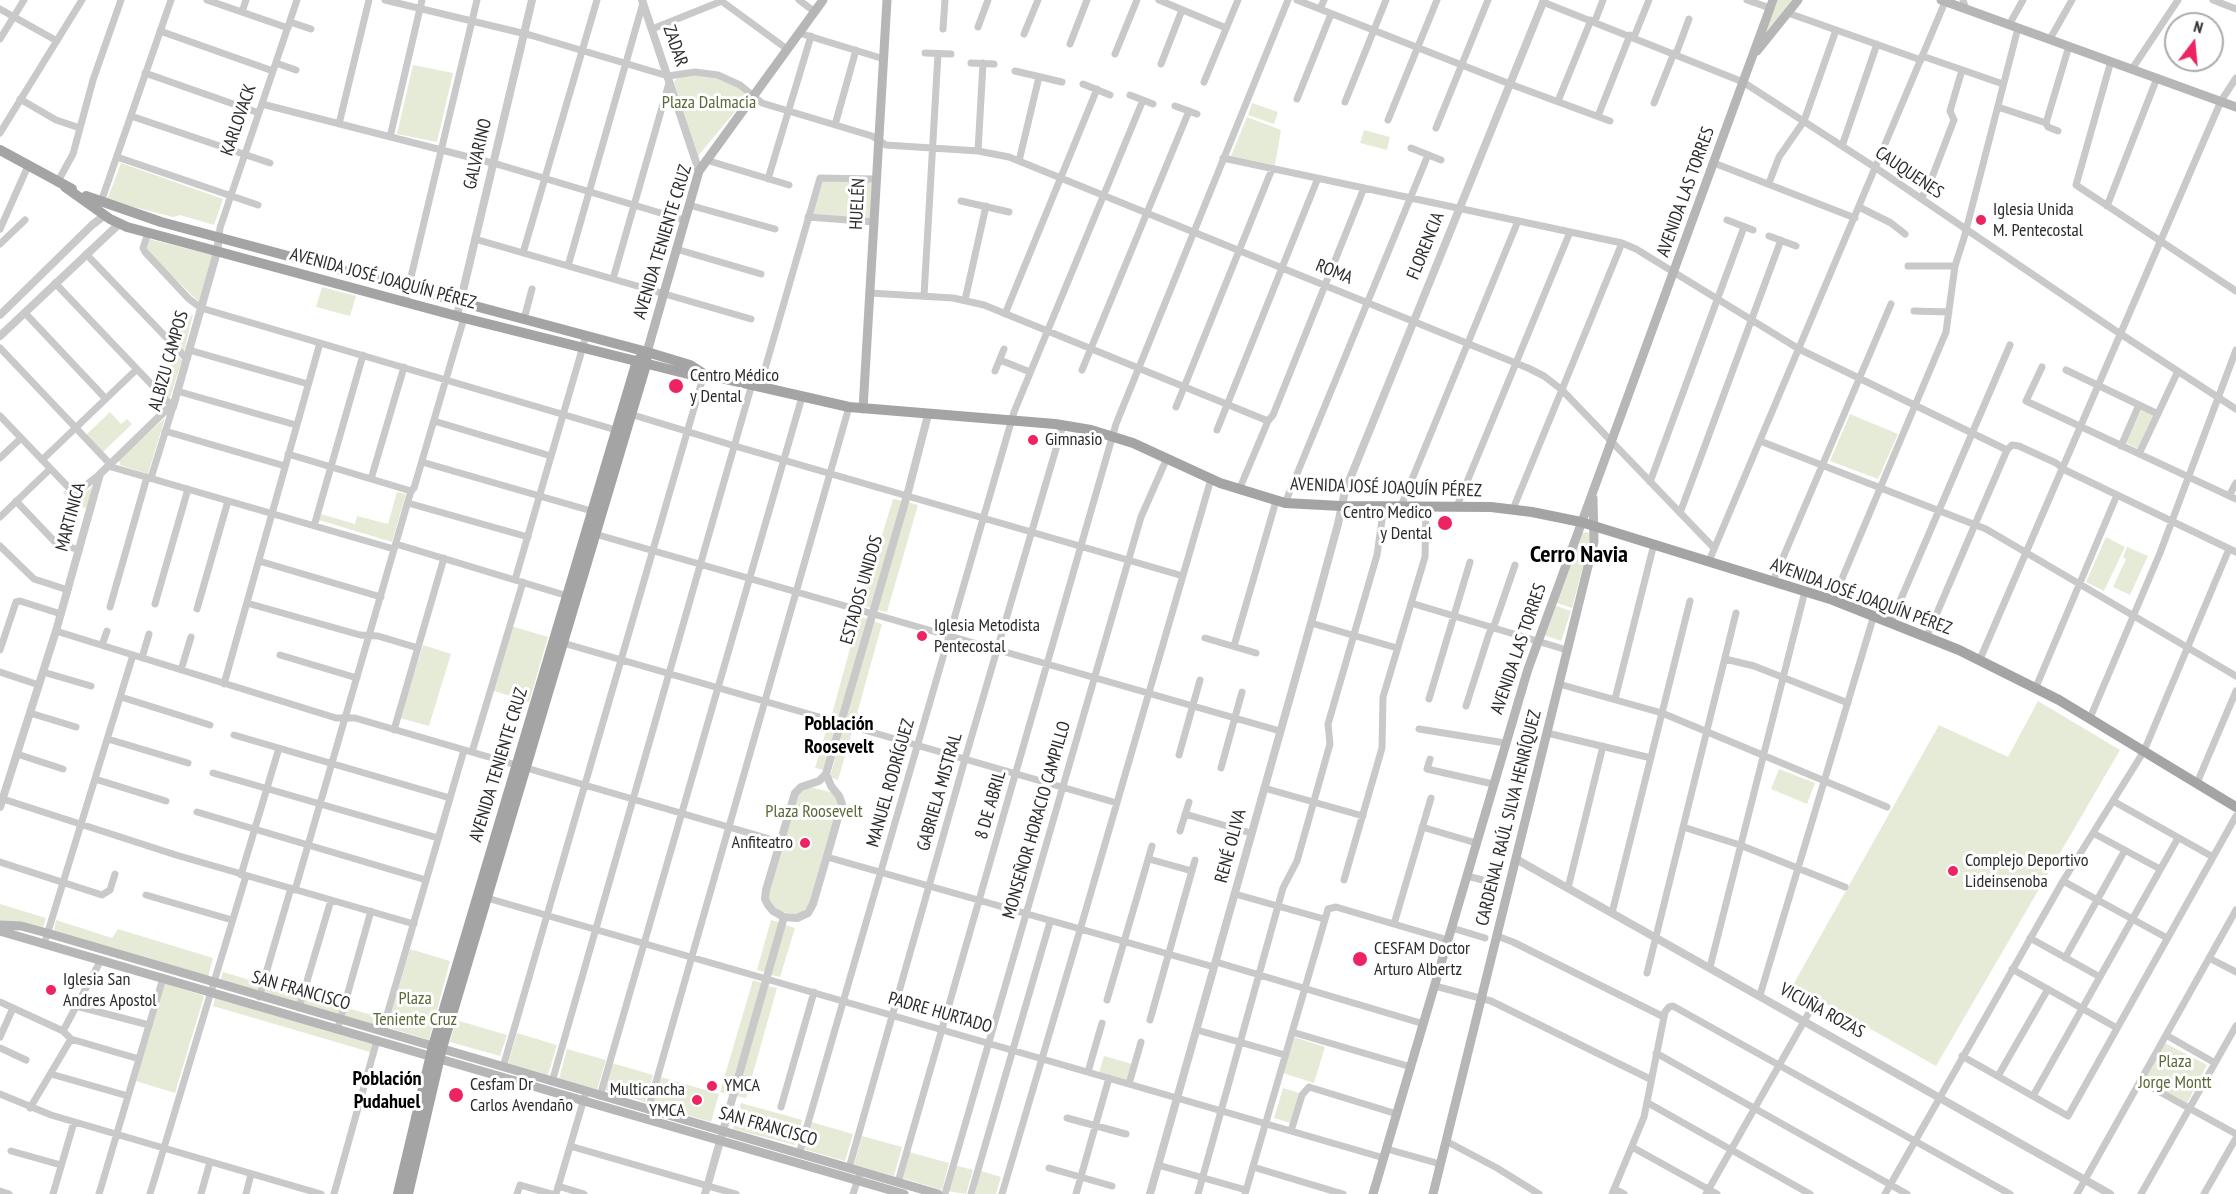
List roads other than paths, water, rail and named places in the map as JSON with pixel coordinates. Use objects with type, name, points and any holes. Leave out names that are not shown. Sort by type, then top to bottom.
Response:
[{"type":"main road","name":"AVENIDA TENIENTE CRUZ","points":[[408,1194],[436,1052],[487,898],[521,767],[563,643],[571,597],[595,534],[597,513],[616,430],[643,358],[699,171],[823,0]]},
{"type":"main road","name":"HUELÉN","points":[[862,409],[887,0]]},
{"type":"main road","name":"AVENIDA LAS TORRES","points":[[1752,57],[1798,0]]},
{"type":"main road","points":[[1943,1],[1964,5],[2014,26],[2236,106]]},
{"type":"main road","name":"AVENIDA LAS TORRES","points":[[1373,1194],[1537,641],[1771,4]]},
{"type":"main road","name":"AVENIDA JOSÉ JOAQUÍN PÉREZ","points":[[0,150],[61,185],[119,224],[460,317],[583,348],[690,365],[704,374],[849,407],[1063,425],[1112,436],[1167,458],[1210,479],[1280,502],[1341,506],[1457,506],[1513,509],[1594,525],[1833,600],[1980,659],[2090,718],[2236,807]]},
{"type":"main road","name":"AVENIDA JOSÉ JOAQUÍN PÉREZ","points":[[61,185],[101,202],[158,221],[586,336],[643,358]]},
{"type":"main road","points":[[105,215],[121,213],[158,221]]},
{"type":"main road","points":[[337,284],[341,270]]},
{"type":"main road","name":"AVENIDA TENIENTE CRUZ","points":[[398,1194],[436,1052],[571,597],[631,415],[643,358]]},
{"type":"main road","name":"CARDENAL RAÚL SILVA HENRÍQUEZ","points":[[1433,1194],[1594,542],[1592,508],[1595,484]]},
{"type":"main road","name":"SAN FRANCISCO","points":[[0,925],[21,926],[101,960],[163,978],[259,997],[299,1008],[339,1024]]},
{"type":"main road","name":"SAN FRANCISCO","points":[[0,930],[45,938],[436,1052],[859,1176],[901,1194]]},
{"type":"main road","name":"SAN FRANCISCO","points":[[436,1052],[503,1067],[552,1082],[584,1096],[600,1096],[648,1110],[721,1136],[849,1168],[859,1176],[898,1182],[938,1194]]},
{"type":"street","points":[[0,39],[24,0]]},
{"type":"street","points":[[0,133],[82,0]]},
{"type":"street","points":[[61,185],[73,154],[93,80],[121,0]]},
{"type":"street","points":[[101,202],[171,0]]},
{"type":"street","points":[[207,0],[242,12],[311,29]]},
{"type":"street","points":[[242,12],[246,0]]},
{"type":"street","name":"KARLOVACK","points":[[217,252],[220,228],[297,0]]},
{"type":"street","points":[[339,124],[369,0]]},
{"type":"street","points":[[385,0],[524,34],[626,63],[669,78],[613,279]]},
{"type":"street","points":[[390,137],[422,0]]},
{"type":"street","points":[[405,302],[477,0]]},
{"type":"street","name":"GALVARINO","points":[[460,317],[460,303],[532,0]]},
{"type":"street","points":[[523,253],[597,0]]},
{"type":"street","points":[[799,0],[814,12]]},
{"type":"street","points":[[943,29],[945,0]]},
{"type":"street","points":[[978,27],[988,0]]},
{"type":"street","points":[[1024,34],[1038,0]]},
{"type":"street","points":[[1070,44],[1087,0]]},
{"type":"street","points":[[1115,54],[1137,0]]},
{"type":"street","points":[[1159,0],[1227,28]]},
{"type":"street","points":[[1204,81],[1238,0]]},
{"type":"street","name":"8 DE ABRIL","points":[[898,1182],[1112,436],[1137,368],[1288,0]]},
{"type":"street","points":[[1297,0],[1610,121]]},
{"type":"street","points":[[1320,9],[1324,0]]},
{"type":"street","points":[[1345,102],[1386,0]]},
{"type":"street","points":[[1388,120],[1437,0]]},
{"type":"street","points":[[1436,128],[1488,0]]},
{"type":"street","points":[[1558,101],[1603,0]]},
{"type":"street","points":[[1598,116],[1648,0]]},
{"type":"street","points":[[1747,0],[1771,4]]},
{"type":"street","points":[[1833,600],[1945,336],[1955,266],[1998,107],[2014,26],[2023,0]]},
{"type":"street","points":[[2050,39],[2073,0]]},
{"type":"street","points":[[2132,69],[2178,0]]},
{"type":"street","points":[[2212,0],[2236,9]]},
{"type":"street","points":[[568,266],[643,1]]},
{"type":"street","name":"ZADAR","points":[[643,1],[699,171]]},
{"type":"street","points":[[652,29],[721,1],[787,50]]},
{"type":"street","name":"CAUQUENES","points":[[1543,1],[1743,82],[1876,168],[2236,409]]},
{"type":"street","name":"FLORENCIA","points":[[1341,506],[1413,321],[1543,1]]},
{"type":"street","points":[[1709,561],[1922,58],[1943,1]]},
{"type":"street","points":[[0,9],[57,41]]},
{"type":"street","points":[[1161,64],[1182,10]]},
{"type":"street","points":[[1788,13],[2003,84]]},
{"type":"street","points":[[1298,99],[1331,14]]},
{"type":"street","points":[[1654,103],[1689,19]]},
{"type":"street","points":[[1769,183],[1779,158],[1804,121],[1836,30]]},
{"type":"street","points":[[160,31],[274,67],[296,70]]},
{"type":"street","points":[[799,33],[884,59]]},
{"type":"street","points":[[768,178],[811,36]]},
{"type":"street","points":[[1842,146],[1877,44]]},
{"type":"street","points":[[2046,123],[2069,46]]},
{"type":"street","points":[[834,125],[856,50]]},
{"type":"street","points":[[925,53],[951,54]]},
{"type":"street","points":[[924,296],[938,54]]},
{"type":"street","points":[[2111,61],[2076,185],[2236,291]]},
{"type":"street","points":[[972,63],[994,64]]},
{"type":"street","points":[[978,151],[983,63]]},
{"type":"street","points":[[1015,70],[1062,82]]},
{"type":"street","points":[[1921,199],[1931,180],[1954,120],[1950,111],[1962,70]]},
{"type":"street","name":"ROMA","points":[[669,78],[695,72],[718,75],[740,85],[762,103],[879,139],[886,145],[978,151],[1019,161],[1516,363],[1544,376],[1562,390],[1714,548]]},
{"type":"street","points":[[146,73],[259,113]]},
{"type":"street","points":[[1019,161],[1039,76]]},
{"type":"street","points":[[2107,206],[2157,78]]},
{"type":"street","points":[[1980,659],[2221,101],[2236,78]]},
{"type":"street","points":[[1083,84],[1110,95]]},
{"type":"street","points":[[1005,314],[1097,89]]},
{"type":"street","points":[[1130,95],[1153,104]]},
{"type":"street","points":[[20,99],[56,120],[80,128]]},
{"type":"street","name":"MANUEL RODRÍGUEZ","points":[[799,1154],[1012,420],[1143,100]]},
{"type":"street","points":[[262,104],[493,163],[684,220]]},
{"type":"street","points":[[1175,106],[1197,114]]},
{"type":"street","points":[[1998,107],[2046,123],[2048,127],[2058,130]]},
{"type":"street","points":[[1082,370],[1190,111]]},
{"type":"street","points":[[131,116],[270,163]]},
{"type":"street","points":[[1411,148],[1441,160]]},
{"type":"street","points":[[1234,646],[1280,502],[1368,303],[1428,155]]},
{"type":"street","points":[[117,157],[258,205]]},
{"type":"street","points":[[1223,158],[1622,243],[1636,249],[1800,349],[2007,450]]},
{"type":"street","points":[[706,160],[789,185]]},
{"type":"street","points":[[1714,163],[1855,218]]},
{"type":"street","points":[[0,229],[28,166]]},
{"type":"street","points":[[1176,407],[1272,169]]},
{"type":"street","points":[[552,1082],[735,446],[819,178],[876,179]]},
{"type":"street","points":[[1217,430],[1318,178]]},
{"type":"street","points":[[1239,490],[1273,415],[1364,188]]},
{"type":"street","points":[[961,201],[1009,212]]},
{"type":"street","points":[[688,205],[775,229]]},
{"type":"street","points":[[965,300],[986,206]]},
{"type":"street","points":[[1859,207],[1891,223],[1905,234]]},
{"type":"street","points":[[0,315],[105,215]]},
{"type":"street","points":[[808,217],[874,222]]},
{"type":"street","points":[[0,244],[25,220]]},
{"type":"street","points":[[1727,220],[1753,230]]},
{"type":"street","points":[[1401,506],[1518,221]]},
{"type":"street","points":[[0,336],[119,224]]},
{"type":"street","points":[[1650,482],[1744,227]]},
{"type":"street","points":[[1457,506],[1570,232]]},
{"type":"street","points":[[148,233],[143,248],[145,252],[189,299],[201,308],[616,430]]},
{"type":"street","points":[[1769,236],[1796,246]]},
{"type":"street","points":[[475,239],[751,319]]},
{"type":"street","points":[[1680,513],[1781,240]]},
{"type":"street","points":[[1513,509],[1622,243]]},
{"type":"street","points":[[676,249],[761,274]]},
{"type":"street","name":"ALBIZU CAMPOS","points":[[110,607],[173,407],[217,252]]},
{"type":"street","points":[[86,254],[188,355],[308,384]]},
{"type":"street","points":[[1908,266],[1955,266]]},
{"type":"street","points":[[55,284],[173,407]]},
{"type":"street","points":[[524,319],[532,289]]},
{"type":"street","points":[[870,293],[965,300],[1005,314],[1268,422]]},
{"type":"street","points":[[1773,581],[1891,304]]},
{"type":"street","points":[[1914,310],[1949,312]]},
{"type":"street","points":[[25,313],[106,399]]},
{"type":"street","points":[[259,997],[321,804],[411,490],[414,488],[446,380],[460,317]]},
{"type":"street","points":[[515,580],[586,336]]},
{"type":"street","points":[[224,684],[320,343]]},
{"type":"street","points":[[1891,622],[2010,345]]},
{"type":"street","points":[[0,348],[109,465],[314,526],[444,558],[571,597]]},
{"type":"street","points":[[995,371],[1004,349]]},
{"type":"street","points":[[2090,718],[2172,522],[2236,350]]},
{"type":"street","points":[[314,526],[363,355]]},
{"type":"street","points":[[1000,360],[1030,372]]},
{"type":"street","points":[[371,479],[404,367]]},
{"type":"street","points":[[2042,367],[2026,401],[2233,498],[2236,483]]},
{"type":"street","points":[[42,460],[137,369]]},
{"type":"street","points":[[2066,370],[2158,414]]},
{"type":"street","points":[[2139,454],[2178,371]]},
{"type":"street","points":[[503,1067],[704,374]]},
{"type":"street","points":[[177,390],[296,425]]},
{"type":"street","points":[[600,1096],[801,397]]},
{"type":"street","points":[[624,405],[631,415],[1183,576]]},
{"type":"street","points":[[2121,446],[2139,405]]},
{"type":"street","name":"MARTINICA","points":[[1,803],[56,631],[100,474],[166,410],[173,407]]},
{"type":"street","points":[[648,1110],[849,407]]},
{"type":"street","name":"ESTADOS UNIDOS","points":[[826,774],[907,496],[928,415]]},
{"type":"street","points":[[0,416],[71,490],[76,492],[100,474]]},
{"type":"street","points":[[434,421],[551,456]]},
{"type":"street","name":"GABRIELA MISTRAL","points":[[849,1168],[1063,425]]},
{"type":"street","points":[[165,431],[285,466]]},
{"type":"street","points":[[0,458],[21,438]]},
{"type":"street","points":[[1760,441],[1975,524],[2236,676]]},
{"type":"street","points":[[1885,1194],[2063,881],[2144,751],[2187,648],[2232,550],[2116,495],[2056,463],[2012,445],[2007,450],[1927,636]]},
{"type":"street","points":[[288,454],[411,490]]},
{"type":"street","name":"MONSEÑOR HORACIO CAMPILLO","points":[[945,1194],[1143,510],[1167,458]]},
{"type":"street","points":[[422,462],[597,513]]},
{"type":"street","points":[[0,517],[50,469]]},
{"type":"street","points":[[1002,1194],[1210,479]]},
{"type":"street","points":[[154,604],[188,489]]},
{"type":"street","points":[[2036,687],[2116,495]]},
{"type":"street","points":[[16,501],[53,541],[79,550]]},
{"type":"street","points":[[197,609],[228,501]]},
{"type":"street","points":[[408,503],[528,537]]},
{"type":"street","name":"RENÉ OLIVA","points":[[1150,1194],[1311,623],[1338,525],[1341,506]]},
{"type":"street","points":[[1198,1194],[1286,881],[1297,861],[1330,744],[1328,724],[1379,549],[1384,506]]},
{"type":"street","points":[[1344,880],[1382,748],[1383,697],[1426,552],[1426,506]]},
{"type":"street","points":[[595,534],[1280,731]]},
{"type":"street","points":[[1615,699],[1654,544]]},
{"type":"street","points":[[0,546],[34,579],[68,590]]},
{"type":"street","points":[[394,730],[444,558]]},
{"type":"street","points":[[260,561],[381,597]]},
{"type":"street","points":[[1429,699],[1470,562]]},
{"type":"street","points":[[1466,706],[1515,565]]},
{"type":"street","points":[[334,1194],[450,798],[468,751],[523,582]]},
{"type":"street","points":[[1710,967],[1804,591]]},
{"type":"street","points":[[1612,913],[1690,601]]},
{"type":"street","points":[[0,650],[16,602],[61,614]]},
{"type":"street","points":[[247,603],[418,648]]},
{"type":"street","points":[[1411,603],[1567,650]]},
{"type":"street","points":[[1647,973],[1736,613]]},
{"type":"street","points":[[1760,995],[1874,615]]},
{"type":"street","points":[[1311,623],[1398,648]]},
{"type":"street","points":[[56,631],[336,718],[355,718],[780,842]]},
{"type":"street","points":[[102,645],[107,631]]},
{"type":"street","points":[[142,658],[149,634]]},
{"type":"street","points":[[181,670],[191,637]]},
{"type":"street","points":[[1205,638],[1256,653]]},
{"type":"street","points":[[563,643],[1117,803]]},
{"type":"street","points":[[45,938],[134,655]]},
{"type":"street","points":[[279,655],[357,678]]},
{"type":"street","points":[[1725,659],[1754,666],[1848,703]]},
{"type":"street","points":[[0,672],[39,685]]},
{"type":"street","points":[[43,672],[91,686]]},
{"type":"street","points":[[1179,755],[1200,680]]},
{"type":"street","points":[[1559,684],[1662,712],[1887,807]]},
{"type":"street","points":[[2197,783],[2236,691]]},
{"type":"street","points":[[1221,768],[1242,692]]},
{"type":"street","points":[[121,697],[210,725]]},
{"type":"street","points":[[30,712],[76,728]]},
{"type":"street","points":[[1419,729],[1505,743]]},
{"type":"street","points":[[1547,733],[1651,758]]},
{"type":"street","points":[[234,735],[450,798]]},
{"type":"street","points":[[108,739],[189,763]]},
{"type":"street","points":[[1568,888],[1603,746]]},
{"type":"street","points":[[150,1194],[232,920],[255,829],[279,748]]},
{"type":"street","points":[[17,754],[63,769]]},
{"type":"street","points":[[1430,759],[1426,773],[1493,784]]},
{"type":"street","points":[[213,772],[438,838]]},
{"type":"street","points":[[826,774],[840,798],[842,807],[813,904],[808,913],[797,918],[784,917],[773,911],[765,898],[780,842],[795,793],[801,787],[822,779],[826,774]]},
{"type":"street","points":[[95,779],[166,801]]},
{"type":"street","points":[[812,783],[834,790]]},
{"type":"street","points":[[1264,788],[1363,816]]},
{"type":"street","points":[[1394,924],[1431,798]]},
{"type":"street","points":[[2113,801],[2213,857]]},
{"type":"street","points":[[1180,831],[1189,802]]},
{"type":"street","points":[[1,803],[81,824],[244,875],[414,924]]},
{"type":"street","points":[[197,812],[426,880]]},
{"type":"street","points":[[1185,814],[1251,833]]},
{"type":"street","points":[[1962,1056],[2068,1116],[2236,816]]},
{"type":"street","points":[[1422,827],[1476,843]]},
{"type":"street","points":[[1683,827],[1740,845],[1845,887]]},
{"type":"street","points":[[2093,833],[2160,869]]},
{"type":"street","points":[[2033,1096],[2178,838]]},
{"type":"street","points":[[1107,1000],[1152,846]]},
{"type":"street","points":[[2065,958],[2125,850]]},
{"type":"street","points":[[827,856],[1169,955],[1260,974],[1305,987],[1308,991],[1424,1024]]},
{"type":"street","points":[[1149,859],[1192,871]]},
{"type":"street","name":"VICUÑA ROZAS","points":[[1516,859],[2110,1194]]},
{"type":"street","points":[[1150,1020],[1195,860]]},
{"type":"street","points":[[0,862],[105,895],[110,890],[115,874]]},
{"type":"street","points":[[1467,876],[1494,884]]},
{"type":"street","points":[[2063,881],[2167,938]]},
{"type":"street","points":[[1235,894],[1324,919]]},
{"type":"street","points":[[146,895],[232,920]]},
{"type":"street","name":"PADRE HURTADO","points":[[487,898],[1291,1131],[1440,1164]]},
{"type":"street","points":[[299,1008],[331,900]]},
{"type":"street","points":[[1158,1165],[1246,1192],[1324,919],[1330,908],[1336,907],[1448,940]]},
{"type":"street","points":[[2077,1194],[2236,910]]},
{"type":"street","points":[[339,1024],[371,912]]},
{"type":"street","points":[[706,1190],[784,917]]},
{"type":"street","points":[[971,1194],[1050,921]]},
{"type":"street","points":[[1452,928],[1485,938]]},
{"type":"street","points":[[1497,936],[1664,1017]]},
{"type":"street","points":[[2030,938],[2100,977]]},
{"type":"street","points":[[2209,958],[2236,972]]},
{"type":"street","points":[[63,1031],[101,960]]},
{"type":"street","points":[[2012,969],[2117,1028]]},
{"type":"street","points":[[99,1194],[163,978]]},
{"type":"street","points":[[1435,986],[1491,1001],[1650,1079]]},
{"type":"street","points":[[1998,1076],[2048,989]]},
{"type":"street","points":[[781,1107],[814,992]]},
{"type":"street","points":[[0,1002],[63,1031],[70,1040],[139,1059]]},
{"type":"street","points":[[1708,1192],[1815,1002]]},
{"type":"street","points":[[76,1006],[149,1025]]},
{"type":"street","points":[[1624,1194],[1613,1191],[1648,1103],[1650,1079],[1664,1017],[1669,1007],[1677,1007],[2010,1194]]},
{"type":"street","points":[[0,1037],[14,1008]]},
{"type":"street","points":[[1088,1072],[1102,1023]]},
{"type":"street","points":[[2141,1194],[2236,1026]]},
{"type":"street","points":[[1197,1029],[1285,1055]]},
{"type":"street","points":[[1292,1032],[1411,1067]]},
{"type":"street","points":[[2166,1035],[2215,1064]]},
{"type":"street","points":[[30,1108],[70,1040]]},
{"type":"street","points":[[1129,1084],[1141,1042]]},
{"type":"street","points":[[0,1048],[26,1060]]},
{"type":"street","points":[[1656,1053],[1907,1194]]},
{"type":"street","points":[[51,1074],[128,1096]]},
{"type":"street","points":[[1076,1194],[1109,1078]]},
{"type":"street","points":[[2140,1080],[2236,1136],[2204,1194]]},
{"type":"street","points":[[1291,1131],[1302,1095],[1309,1087],[1397,1114]]},
{"type":"street","points":[[0,1094],[30,1108],[74,1122],[321,1194]]},
{"type":"street","points":[[555,1191],[584,1096]]},
{"type":"street","points":[[1648,1103],[1797,1191],[1810,1194]]},
{"type":"street","points":[[1067,1118],[1126,1134]]},
{"type":"street","points":[[52,1194],[74,1122]]},
{"type":"street","points":[[1446,1141],[1539,1194]]},
{"type":"street","points":[[570,1146],[706,1190],[736,1194]]},
{"type":"street","points":[[1632,1147],[1708,1192],[1717,1194]]},
{"type":"street","points":[[11,1151],[61,1165]]},
{"type":"street","points":[[201,1194],[210,1162]]},
{"type":"street","points":[[1253,1167],[1343,1194]]},
{"type":"street","points":[[1049,1168],[1112,1186]]},
{"type":"street","points":[[246,1194],[251,1174]]},
{"type":"street","points":[[854,1194],[859,1176]]},
{"type":"street","points":[[517,1194],[520,1185],[584,1194]]},
{"type":"street","points":[[290,1194],[292,1186]]},
{"type":"street","points":[[0,1191],[9,1194]]},
{"type":"place","name":"Iglesia Unida M. Pentecostal","points":[[1981,220]]},
{"type":"place","name":"Centro Médico y Dental","points":[[676,386]]},
{"type":"place","name":"Gimnasio","points":[[1033,440]]},
{"type":"place","name":"Centro Medico y Dental","points":[[1445,523]]},
{"type":"place","name":"Iglesia Metodista Pentecostal","points":[[922,636]]},
{"type":"place","name":"Anfiteatro","points":[[805,843]]},
{"type":"place","name":"Complejo Deportivo Lideinsenoba","points":[[1953,871]]},
{"type":"place","name":"CESFAM Doctor Arturo Albertz","points":[[1360,959]]},
{"type":"place","name":"Iglesia San Andres Apostol","points":[[51,990]]},
{"type":"place","name":"YMCA","points":[[712,1086]]},
{"type":"place","name":"Cesfam Dr Carlos Avendaño","points":[[456,1095]]},
{"type":"place","name":"Multicancha YMCA","points":[[697,1100]]},
{"type":"district","name":"Cerro Navia","points":[[1579,555]]},
{"type":"district","name":"Población Roosevelt","points":[[839,736]]},
{"type":"district","name":"Población Pudahuel","points":[[387,1090]]},
{"type":"park label","name":"Plaza Dalmacia","points":[[709,103]]},
{"type":"park label","name":"Plaza Roosevelt","points":[[814,812]]},
{"type":"park label","name":"Plaza Teniente Cruz","points":[[415,1009]]},
{"type":"park label","name":"Plaza Jorge Montt","points":[[2175,1072]]}]
